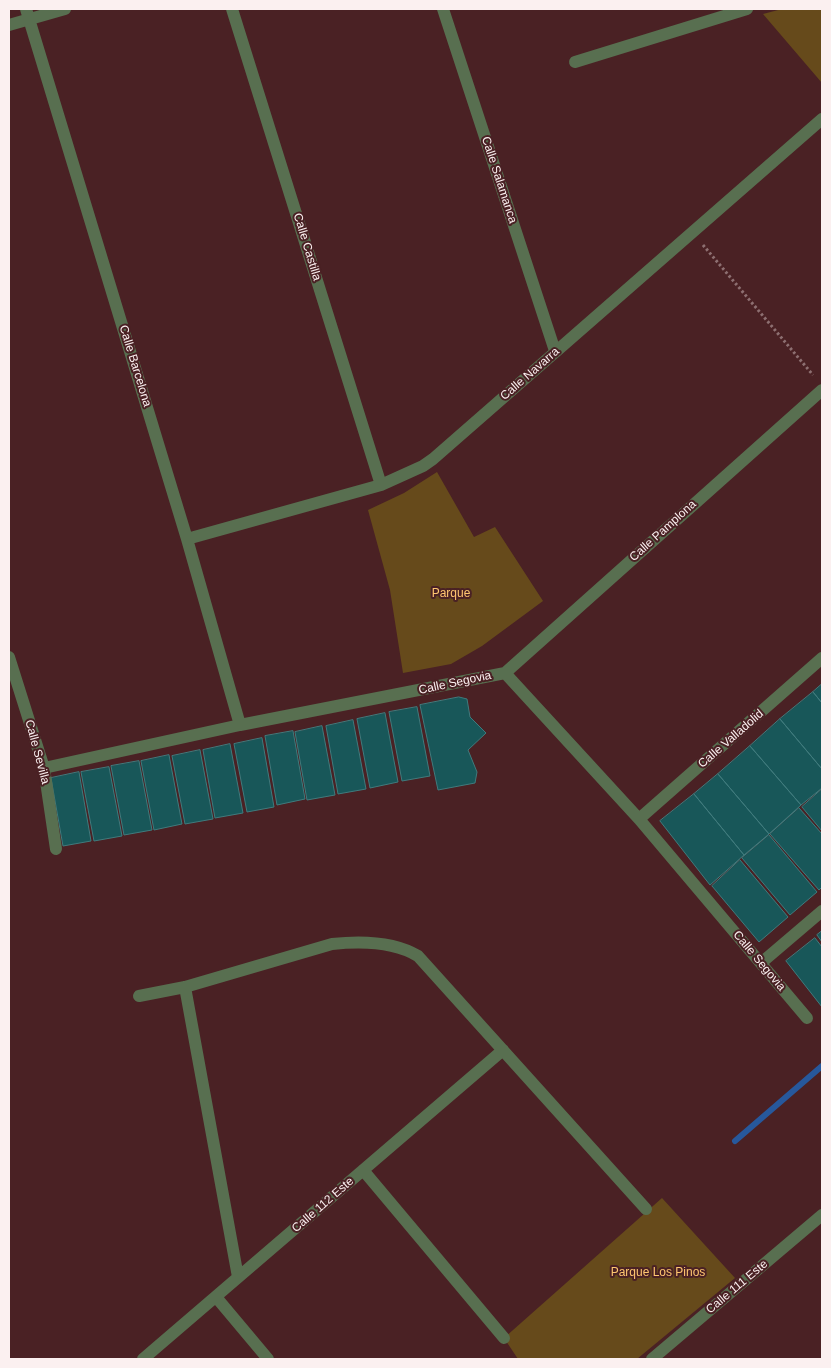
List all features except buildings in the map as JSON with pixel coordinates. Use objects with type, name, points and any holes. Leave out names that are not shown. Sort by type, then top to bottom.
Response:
[{"type":"street","points":[[9,25],[28,14],[64,9]]},
{"type":"street","name":"Calle Castilla","points":[[232,9],[381,485]]},
{"type":"street","name":"Calle Salamanca","points":[[443,9],[556,351]]},
{"type":"street","points":[[575,62],[746,9]]},
{"type":"street","name":"Calle Barcelona","points":[[28,14],[187,539],[240,725]]},
{"type":"street","name":"Calle Navarra","points":[[187,539],[381,485],[423,466],[822,119]]},
{"type":"street","name":"Calle Pamplona","points":[[505,673],[822,390]]},
{"type":"street","name":"Calle Sevilla","points":[[9,657],[44,768],[56,849]]},
{"type":"street","name":"Calle Valladolid","points":[[639,819],[822,658]]},
{"type":"street","name":"Calle Segovia","points":[[44,768],[240,725],[505,673],[639,819],[807,1018]]},
{"type":"street","points":[[761,963],[822,911]]},
{"type":"street","points":[[139,996],[185,987],[332,944],[350,942],[400,947],[418,956],[646,1209]]},
{"type":"street","points":[[185,987],[238,1278]]},
{"type":"street","name":"Calle 112 Este","points":[[143,1359],[503,1050]]},
{"type":"street","points":[[364,1170],[504,1338]]},
{"type":"street","name":"Calle 111 Este","points":[[652,1359],[822,1215]]},
{"type":"street","points":[[216,1297],[268,1359]]},
{"type":"path","points":[[692,233],[816,378]]},
{"type":"green space","points":[[782,9],[822,9],[822,83],[763,14]]},
{"type":"green space","name":"Parque","points":[[437,472],[474,537],[495,527],[543,601],[482,646],[451,664],[403,673],[390,590],[368,510],[404,493]]},
{"type":"green space","name":"Parque Los Pinos","points":[[662,1198],[735,1278],[637,1359],[518,1359],[504,1338]]},
{"type":"waterway","points":[[735,1141],[822,1066]]}]
